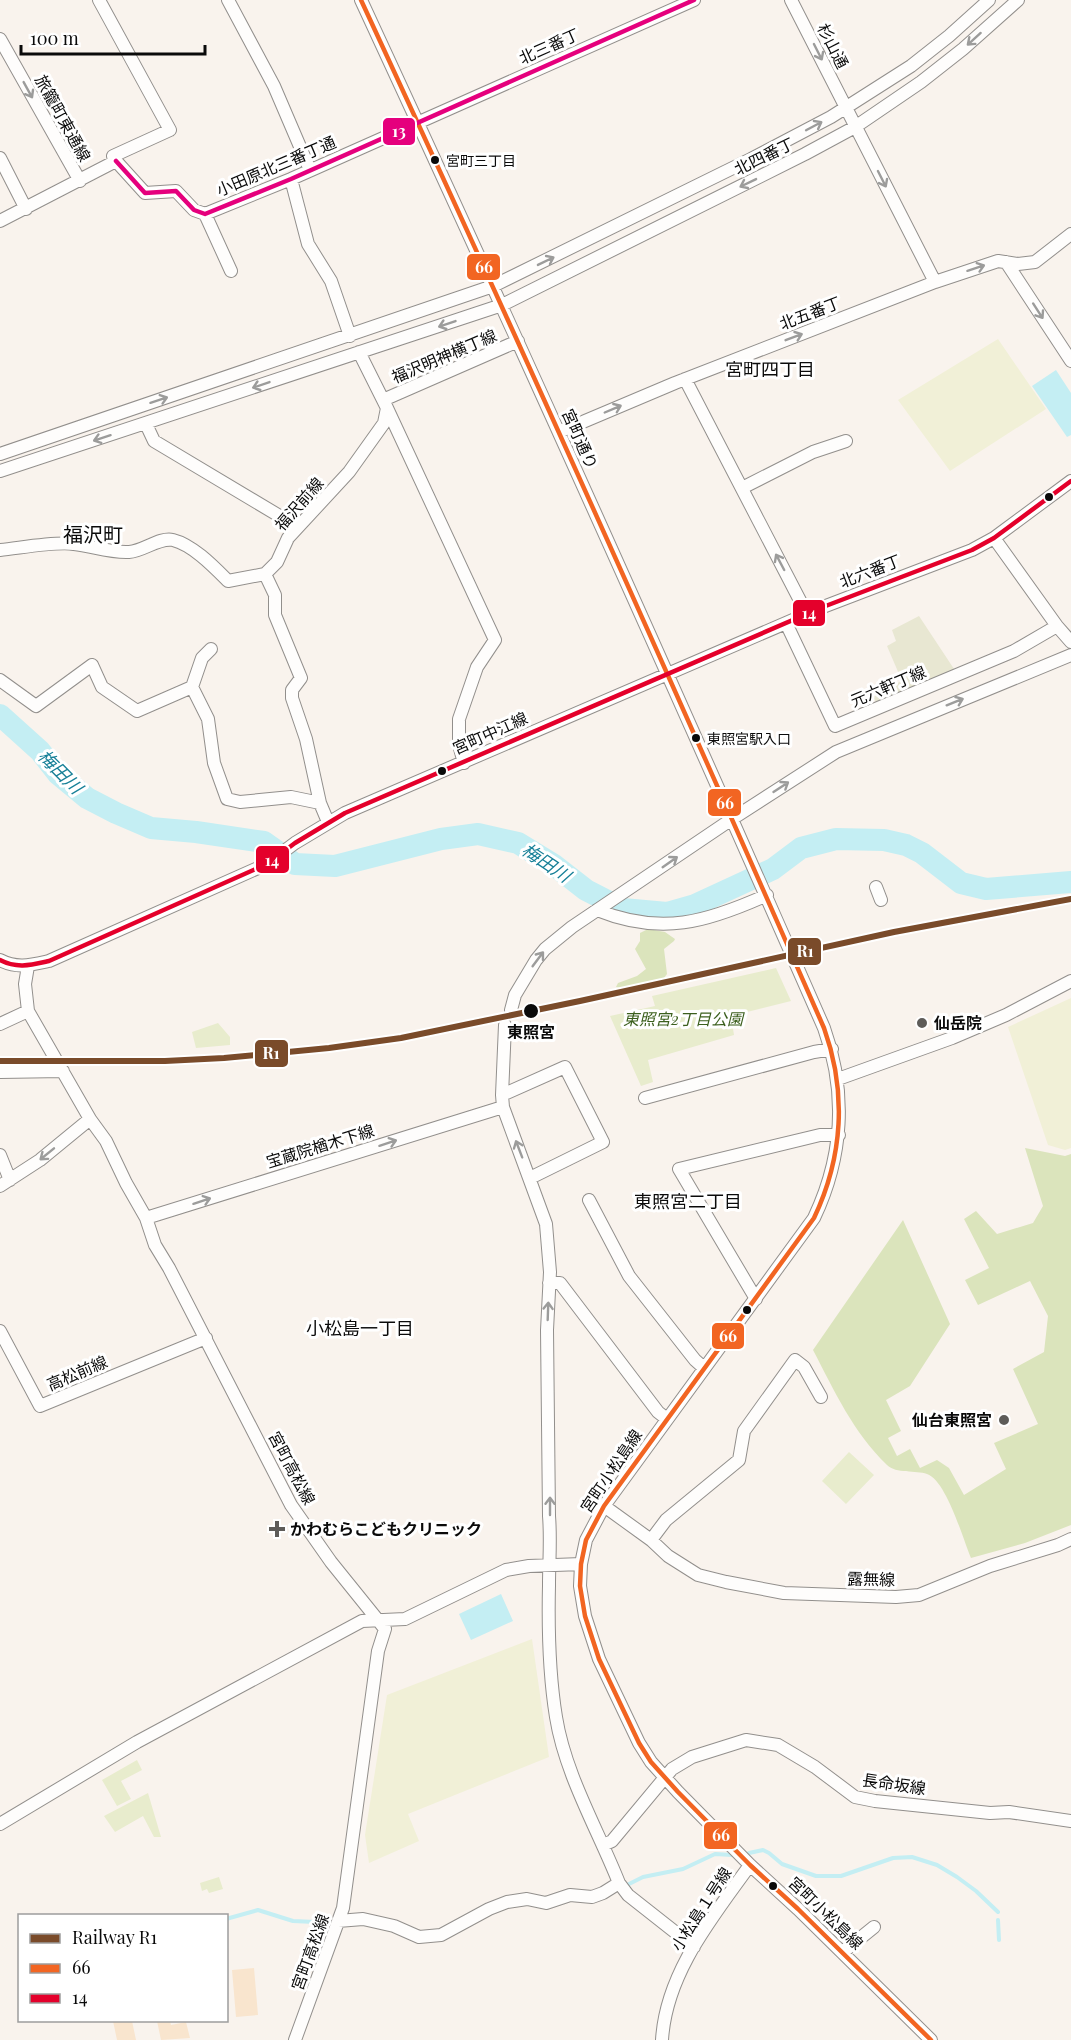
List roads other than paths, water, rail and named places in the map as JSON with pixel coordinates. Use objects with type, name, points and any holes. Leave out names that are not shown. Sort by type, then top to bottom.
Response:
[{"type":"street","points":[[0,221],[80,182],[116,161],[113,156],[170,130],[99,0]]},
{"type":"street","points":[[228,0],[274,86],[310,170]]},
{"type":"street","name":"宮町通り","points":[[361,0],[502,305],[766,894]]},
{"type":"street","name":"北三番丁","points":[[418,122],[694,0]]},
{"type":"street","name":"杉山通","points":[[791,0],[935,282]]},
{"type":"street","name":"北四番丁","points":[[0,454],[493,286],[751,159],[846,108],[911,66],[989,0]]},
{"type":"street","name":"北四番丁","points":[[0,471],[502,305],[855,127],[921,82],[963,49],[1018,0]]},
{"type":"street","name":"旅籠町東通線","points":[[0,39],[80,182]]},
{"type":"street","name":"小田原北三番丁通","points":[[116,161],[145,193],[176,190],[194,210],[206,214],[418,122]]},
{"type":"street","points":[[0,158],[26,209]]},
{"type":"street","points":[[291,178],[308,244],[331,281],[350,336]]},
{"type":"street","points":[[206,214],[231,271]]},
{"type":"street","name":"北五番丁","points":[[559,432],[685,379],[935,282],[998,261],[1017,264],[1035,262],[1071,234]]},
{"type":"street","points":[[1006,262],[1071,361]]},
{"type":"street","name":"福沢明神横丁線","points":[[385,404],[518,341]]},
{"type":"street","points":[[359,352],[495,640],[477,666],[459,719],[459,745],[464,763]]},
{"type":"street","points":[[685,379],[807,614]]},
{"type":"street","name":"福沢前線","points":[[265,574],[277,562],[288,538],[349,472],[384,423],[385,404]]},
{"type":"street","points":[[146,424],[154,441],[298,527]]},
{"type":"street","points":[[742,488],[813,452],[846,441]]},
{"type":"street","name":"北六番丁","points":[[669,674],[807,614],[972,550],[994,538],[1071,481]]},
{"type":"street","points":[[994,538],[1071,642]]},
{"type":"street","points":[[0,550],[72,543],[104,550],[129,552],[149,547],[162,539],[174,540],[202,557],[228,581],[265,574],[275,595],[275,615],[301,678],[292,690],[292,698],[306,739],[320,803],[328,822]]},
{"type":"street","name":"元六軒丁線","points":[[786,623],[835,726],[1014,651],[1057,626]]},
{"type":"street","points":[[211,649],[202,658],[192,687],[208,719],[214,763],[227,799],[240,802],[291,797],[320,803]]},
{"type":"street","points":[[511,1010],[515,994],[536,960],[545,949],[572,927],[836,752],[1071,655]]},
{"type":"street","points":[[0,680],[36,706],[92,665],[102,687],[137,711],[192,687]]},
{"type":"street","name":"宮町中江線","points":[[28,966],[49,960],[257,869],[345,813],[669,674]]},
{"type":"street","points":[[876,887],[881,900]]},
{"type":"street","points":[[599,910],[634,922],[660,926],[673,925],[724,912],[766,894]]},
{"type":"street","name":"宮町小松島線","points":[[766,894],[832,1049],[840,1106],[839,1135],[831,1174],[814,1218],[604,1506],[586,1540],[581,1564],[580,1586],[585,1616],[599,1659],[639,1743],[664,1777],[750,1865],[843,1952],[931,2040]]},
{"type":"street","points":[[0,960],[10,966],[28,966]]},
{"type":"street","name":"宮町高松線","points":[[28,966],[25,984],[28,1011],[90,1119],[106,1141],[146,1218],[155,1245],[206,1338],[291,1505],[331,1562],[384,1629],[378,1651],[348,1876],[338,1921],[296,2040]]},
{"type":"street","points":[[838,1079],[952,1038],[1006,1015],[1071,981]]},
{"type":"street","points":[[0,1024],[28,1011]]},
{"type":"street","points":[[506,1025],[502,1101],[546,1224],[549,1283],[547,1332],[549,1516],[552,1544],[550,1649],[556,1716],[570,1767],[619,1883],[628,1895],[694,1947]]},
{"type":"street","points":[[645,1098],[832,1049]]},
{"type":"street","name":"宝蔵院楢木下線","points":[[146,1218],[502,1101],[566,1067],[603,1142],[530,1178]]},
{"type":"street","points":[[0,1072],[63,1071]]},
{"type":"street","points":[[0,1155],[5,1183],[40,1160],[90,1119]]},
{"type":"street","points":[[756,1299],[679,1169],[820,1135],[839,1135]]},
{"type":"street","points":[[589,1200],[628,1275],[695,1360],[704,1368]]},
{"type":"street","points":[[549,1283],[560,1283],[658,1412],[667,1419]]},
{"type":"street","name":"高松前線","points":[[0,1331],[40,1406],[206,1338]]},
{"type":"street","points":[[651,1540],[666,1520],[739,1460],[744,1431],[795,1360],[804,1367],[821,1397]]},
{"type":"street","name":"露無線","points":[[604,1506],[651,1540],[668,1556],[698,1575],[773,1591],[896,1597],[919,1595],[984,1568],[1071,1539]]},
{"type":"street","points":[[0,1824],[137,1742],[362,1621],[405,1619],[506,1570],[550,1564],[581,1564]]},
{"type":"street","name":"長命坂線","points":[[603,1845],[612,1841],[672,1769],[692,1757],[746,1740],[778,1745],[815,1767],[855,1797],[990,1813],[1010,1812],[1071,1821]]},
{"type":"street","name":"小松島１号線","points":[[662,2040],[668,2004],[679,1974],[694,1947],[750,1865]]},
{"type":"street","points":[[338,1921],[363,1919],[394,1926],[418,1937],[441,1935],[507,1902],[527,1899],[546,1903],[555,1902],[570,1895],[592,1897],[619,1883]]},
{"type":"street","points":[[843,1952],[874,1927]]},
{"type":"water","points":[[1056,370],[1071,393],[1071,435],[1067,437],[1032,386]]},
{"type":"water","points":[[501,1594],[513,1621],[471,1640],[459,1614]]},
{"type":"waterway","name":"梅田川","points":[[0,715],[40,751],[58,774],[87,798],[116,813],[151,828],[264,842],[295,864],[335,866],[441,839],[478,834],[518,843],[554,865],[586,890],[623,909],[667,913],[695,905],[773,869],[801,848],[836,839],[884,840],[906,845],[922,853],[961,883],[986,889],[1071,882]]},
{"type":"waterway","points":[[749,1853],[763,1850],[782,1864],[816,1876],[841,1876],[893,1858],[912,1857],[937,1865],[957,1877],[998,1912]]},
{"type":"waterway","points":[[627,1885],[643,1877],[683,1869],[715,1854],[732,1855]]},
{"type":"waterway","points":[[228,1918],[258,1910],[293,1921],[315,1922],[323,1936]]},
{"type":"waterway","points":[[998,1920],[999,1940]]},
{"type":"rail line","name":"R1","points":[[0,1061],[165,1061],[224,1058],[329,1048],[401,1038],[894,932],[1071,899]]},
{"type":"place","name":"宮町三丁目","points":[[435,160]]},
{"type":"place","name":"東照宮駅入口","points":[[696,738]]},
{"type":"place","name":"東照宮","points":[[531,1011]]},
{"type":"place","name":"仙岳院","points":[[922,1023]]},
{"type":"place","name":"仙台東照宮","points":[[1004,1420]]},
{"type":"place","name":"かわむらこどもクリニック","points":[[277,1529]]},
{"type":"district","name":"宮町四丁目","points":[[770,370]]},
{"type":"district","name":"福沢町","points":[[93,535]]},
{"type":"district","name":"東照宮二丁目","points":[[688,1202]]},
{"type":"district","name":"小松島一丁目","points":[[360,1329]]},
{"type":"park label","name":"東照宮2丁目公園","points":[[683,1019]]}]
